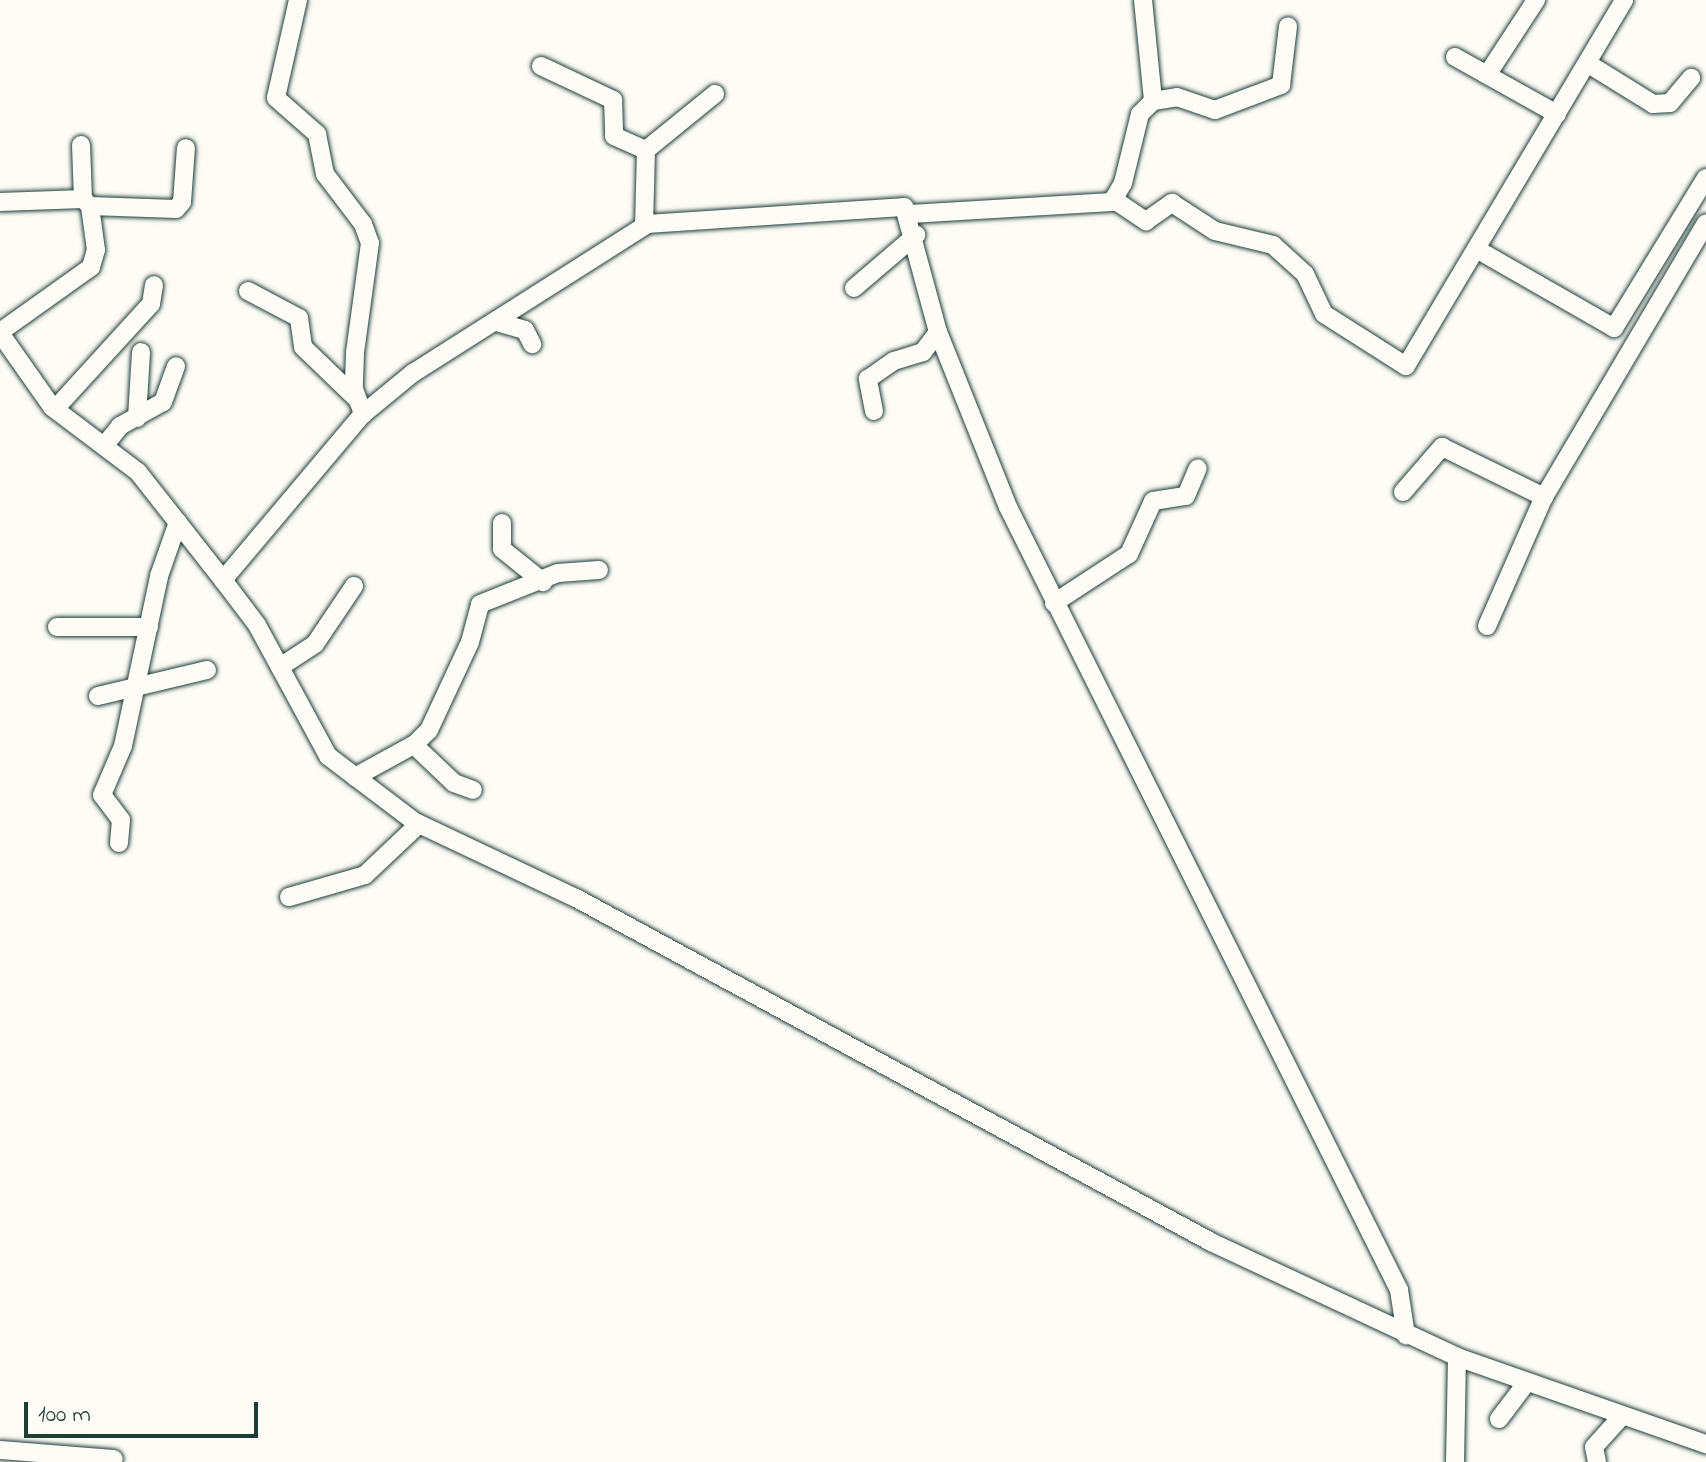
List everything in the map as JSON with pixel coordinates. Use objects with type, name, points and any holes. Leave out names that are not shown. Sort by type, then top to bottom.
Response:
[{"type":"street","points":[[298,0],[276,98],[317,134],[325,174],[363,224],[370,243],[355,353],[360,407]]},
{"type":"street","points":[[1143,0],[1153,101]]},
{"type":"street","points":[[1487,75],[1536,0]]},
{"type":"street","points":[[1113,199],[1146,221],[1172,203],[1226,236],[1273,245],[1305,274],[1324,314],[1401,366],[1413,362],[1624,0]]},
{"type":"street","points":[[910,214],[1096,206],[1113,199],[1140,114],[1153,101],[1177,97],[1215,110],[1281,85],[1288,26]]},
{"type":"street","points":[[1455,57],[1557,114]]},
{"type":"street","points":[[1587,63],[1653,104],[1670,103],[1691,78]]},
{"type":"street","points":[[541,66],[613,100],[614,136],[646,150]]},
{"type":"street","points":[[644,226],[646,150],[715,94]]},
{"type":"street","points":[[81,145],[86,202],[96,250],[91,267],[0,332],[55,409],[138,472],[223,580],[280,667],[328,756],[419,824],[576,898],[1116,1193],[1457,1357],[1621,1417],[1706,1444]]},
{"type":"street","points":[[0,202],[86,202],[176,209],[182,202],[186,148]]},
{"type":"street","points":[[1478,250],[1614,328],[1706,178]]},
{"type":"street","points":[[223,580],[360,407],[644,226],[858,206],[904,207],[910,214],[916,235],[938,332],[1054,603],[1399,1290],[1406,1335]]},
{"type":"street","points":[[1487,626],[1544,497],[1706,223]]},
{"type":"street","points":[[854,288],[916,235]]},
{"type":"street","points":[[55,409],[151,304],[154,285]]},
{"type":"street","points":[[248,291],[299,318],[303,347],[360,407]]},
{"type":"street","points":[[497,322],[525,330],[532,344]]},
{"type":"street","points":[[874,411],[868,379],[894,361],[923,352],[938,332]]},
{"type":"street","points":[[137,418],[141,352]]},
{"type":"street","points":[[104,446],[120,426],[166,398],[176,366]]},
{"type":"street","points":[[1403,492],[1442,447],[1544,497]]},
{"type":"street","points":[[1054,603],[1129,554],[1153,501],[1186,496],[1198,468]]},
{"type":"street","points":[[119,843],[121,820],[102,795],[123,746],[149,627],[178,522]]},
{"type":"street","points":[[502,523],[502,549],[543,582]]},
{"type":"street","points":[[355,777],[414,745],[444,701],[480,604],[543,582],[558,573],[599,570]]},
{"type":"street","points":[[280,667],[315,644],[354,586]]},
{"type":"street","points":[[57,627],[149,627]]},
{"type":"street","points":[[98,696],[207,670]]},
{"type":"street","points":[[414,745],[454,783],[473,790]]},
{"type":"street","points":[[289,897],[365,875],[419,824]]},
{"type":"street","points":[[1455,1462],[1457,1357]]},
{"type":"street","points":[[1499,1419],[1527,1382]]},
{"type":"street","points":[[1597,1462],[1594,1447],[1621,1417]]},
{"type":"street","points":[[0,1451],[114,1459]]},
{"type":"street","points":[[0,1451],[12,1462]]}]
